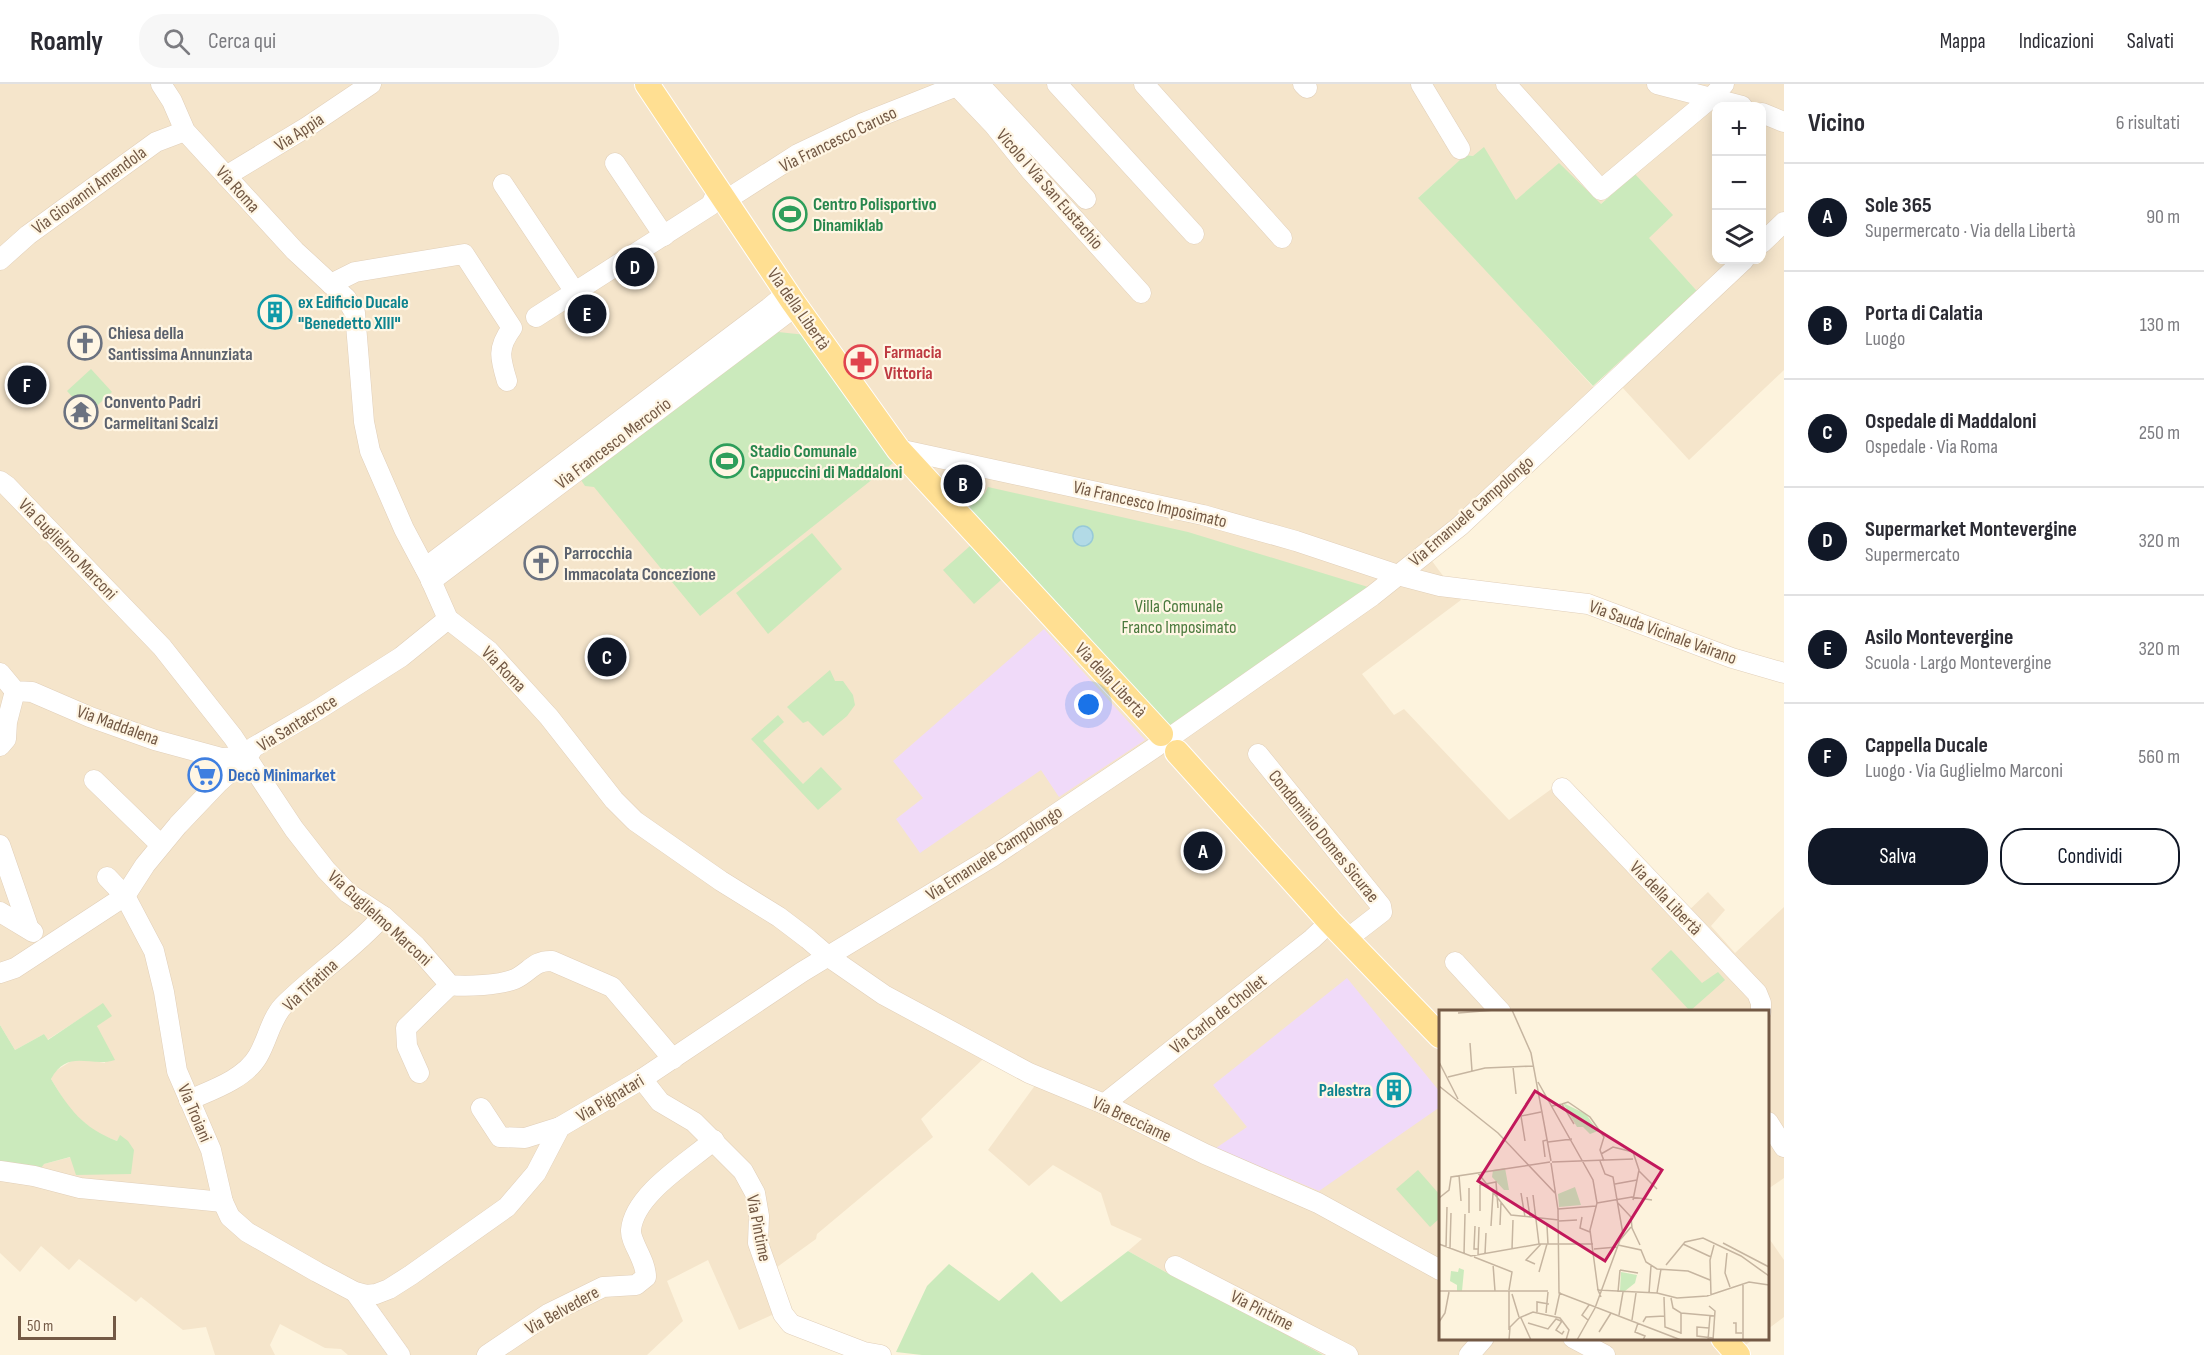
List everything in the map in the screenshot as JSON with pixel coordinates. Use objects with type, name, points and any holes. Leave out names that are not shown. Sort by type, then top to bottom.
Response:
[{"type":"main road","name":"Via della Libertà","points":[[647,84],[791,299],[898,449],[1330,922],[1439,1035]]},
{"type":"main road","points":[[1725,1340],[1738,1355]]},
{"type":"street","name":"Via Roma","points":[[161,84],[172,101],[185,131],[295,251],[346,298],[355,313],[364,422],[370,451],[404,529],[448,619],[489,651],[549,717],[614,800],[635,820],[721,881],[779,917],[829,957]]},
{"type":"street","name":"Via Appia","points":[[226,176],[307,128],[371,84]]},
{"type":"street","points":[[979,84],[1086,199]]},
{"type":"street","points":[[1057,84],[1194,234]]},
{"type":"street","points":[[1144,84],[1282,238]]},
{"type":"street","points":[[1421,84],[1460,149]]},
{"type":"street","points":[[1506,84],[1601,190],[1718,91]]},
{"type":"street","points":[[1657,84],[1718,91],[1736,102]]},
{"type":"street","name":"Via Francesco Caruso","points":[[536,317],[664,236],[711,205],[722,195],[798,154],[863,123],[958,85]]},
{"type":"street","name":"Vicolo I Via San Eustachio","points":[[958,85],[1030,170],[1141,293]]},
{"type":"street","points":[[1766,115],[1784,122]]},
{"type":"street","name":"Via Giovanni Amendola","points":[[0,260],[28,235],[156,142],[185,131]]},
{"type":"street","points":[[615,163],[664,236]]},
{"type":"street","points":[[503,184],[575,292]]},
{"type":"street","points":[[1766,238],[1784,222]]},
{"type":"street","points":[[331,284],[355,272],[464,254],[512,328],[505,337],[500,356],[507,381]]},
{"type":"street","name":"Via Emanuele Campolongo","points":[[829,957],[992,857],[1167,742],[1372,596],[1460,526],[1740,264]]},
{"type":"street","name":"Via Francesco Mercorio","points":[[428,574],[769,308],[791,299]]},
{"type":"street","name":"Via Francesco Imposimato","points":[[898,449],[1203,515],[1296,540],[1398,575]]},
{"type":"street","name":"Via Guglielmo Marconi","points":[[0,481],[89,569],[162,647],[247,757],[280,809],[326,870],[348,893],[383,916],[416,946],[450,985]]},
{"type":"street","name":"Via Sauda Vicinale Vairano","points":[[1398,575],[1440,586],[1588,604],[1732,658],[1784,673]]},
{"type":"street","name":"Via Santacroce","points":[[0,973],[15,968],[125,896],[161,845],[218,783],[247,757],[254,747],[401,657],[448,619]]},
{"type":"street","points":[[0,673],[15,692],[6,722],[6,739],[0,746]]},
{"type":"street","name":"Via Maddalena","points":[[15,692],[32,692],[90,717],[156,740],[221,758],[247,757]]},
{"type":"street","name":"Condominio Domes Sicurae","points":[[1258,754],[1381,906],[1382,912],[1376,918],[1347,939]]},
{"type":"street","points":[[94,780],[161,845]]},
{"type":"street","name":"Via della Libertà","points":[[1562,788],[1757,993],[1761,1010]]},
{"type":"street","points":[[0,845],[29,929]]},
{"type":"street","name":"Via Troiani","points":[[108,877],[125,896],[154,951],[164,992],[177,1071],[211,1150],[223,1202],[230,1217],[247,1232],[355,1292]]},
{"type":"street","points":[[0,912],[53,944]]},
{"type":"street","name":"Via Tifatina","points":[[189,1100],[216,1089],[240,1074],[257,1058],[281,1008],[369,932],[383,916]]},
{"type":"street","name":"Via Carlo de Chollet","points":[[1104,1104],[1330,922]]},
{"type":"street","name":"Via Pignatari","points":[[355,1292],[366,1295],[389,1289],[507,1207],[536,1173],[560,1128],[642,1079],[802,972],[829,957]]},
{"type":"street","name":"Via Brecciame","points":[[829,957],[884,995],[1029,1072],[1104,1104],[1205,1154],[1318,1203],[1439,1269]]},
{"type":"street","points":[[418,1073],[407,1046],[406,1028],[450,985],[460,987],[504,982],[517,978],[541,960],[552,961],[612,987],[673,1059]]},
{"type":"street","points":[[1455,962],[1500,1010]]},
{"type":"street","name":"Via Pintime","points":[[642,1079],[660,1102],[694,1122],[743,1170],[755,1193],[759,1216],[758,1243],[783,1314],[791,1324],[864,1352],[881,1355]]},
{"type":"street","points":[[481,1108],[500,1137],[525,1138],[560,1128]]},
{"type":"street","points":[[1769,1125],[1784,1148]]},
{"type":"street","name":"Via Belvedere","points":[[487,1355],[548,1314],[603,1287],[636,1285],[646,1277],[646,1266],[630,1232],[637,1209],[652,1191],[714,1140]]},
{"type":"street","points":[[0,1171],[34,1176],[80,1188],[223,1202]]},
{"type":"street","name":"Via Pintime","points":[[1175,1266],[1348,1355]]},
{"type":"street","points":[[355,1292],[400,1355]]},
{"type":"street","points":[[1469,1355],[1482,1340]]},
{"type":"street","points":[[1577,1340],[1605,1355]]},
{"type":"shaded area","points":[[0,84],[1784,84],[1784,370],[1689,460],[1621,386],[1709,304],[1648,238],[1635,174],[1601,204],[1516,201],[1473,156],[1466,155],[1419,197],[1605,400],[1432,561],[1461,600],[1362,674],[1394,715],[1404,709],[1509,820],[1561,782],[1684,915],[1708,892],[1725,910],[1711,926],[1735,953],[1784,907],[1784,1178],[1769,1188],[1769,1010],[1439,1010],[1439,1340],[1753,1340],[1744,1346],[1751,1355],[1323,1355],[1228,1302],[1178,1279],[1128,1251],[1142,1239],[1111,1225],[1101,1193],[1053,1165],[1029,1186],[988,1150],[1036,1084],[984,1058],[921,1119],[933,1137],[817,1234],[816,1239],[773,1270],[785,1309],[739,1330],[708,1260],[667,1281],[683,1321],[647,1355],[348,1355],[341,1349],[325,1348],[280,1324],[270,1345],[275,1355],[215,1355],[206,1327],[183,1330],[141,1297],[136,1302],[79,1259],[69,1270],[41,1246],[20,1272],[0,1253],[0,1166],[44,1164],[71,1157],[130,1174],[120,1136],[117,1141],[96,1133],[70,1110],[51,1079],[54,1072],[73,1060],[83,1059],[105,1063],[97,1025],[103,1004],[47,1040],[44,1034],[15,1050],[0,1025]]},
{"type":"shaded area","points":[[1044,629],[1145,740],[1059,797],[1041,770],[920,853],[896,819],[923,798],[893,761]]},
{"type":"shaded area","points":[[1347,978],[1439,1091],[1439,1108],[1319,1191],[1216,1148],[1247,1127],[1213,1085]]},
{"type":"shaded area","points":[[1769,1238],[1784,1260],[1784,1317],[1769,1328]]},
{"type":"green space","points":[[1484,147],[1516,200],[1559,163],[1601,204],[1635,174],[1673,215],[1649,238],[1697,291],[1593,386],[1418,198],[1466,155],[1473,156]]},
{"type":"green space","points":[[769,331],[806,335],[893,463],[700,616],[594,487],[585,486],[579,477]]},
{"type":"green space","points":[[91,369],[112,392],[88,414],[67,391]]},
{"type":"green space","name":"Villa Comunale Franco Imposimato","points":[[988,487],[1188,532],[1368,587],[1168,728],[967,509],[985,493]]},
{"type":"green space","points":[[812,533],[842,569],[768,634],[736,593]]},
{"type":"green space","points":[[970,546],[1001,580],[974,604],[943,570]]},
{"type":"green space","points":[[830,670],[835,681],[843,681],[853,695],[855,705],[847,716],[823,736],[808,721],[803,723],[787,707]]},
{"type":"green space","points":[[778,715],[784,722],[763,741],[803,784],[821,767],[842,789],[818,810],[751,739]]},
{"type":"green space","points":[[1671,950],[1702,983],[1718,972],[1725,980],[1689,1010],[1651,969]]},
{"type":"green space","points":[[103,1003],[112,1016],[97,1026],[115,1060],[72,1061],[58,1070],[51,1079],[64,1100],[86,1124],[117,1141],[120,1135],[128,1141],[134,1150],[131,1174],[76,1175],[70,1157],[44,1164],[38,1172],[0,1166],[0,1025],[15,1050],[44,1034],[48,1040]]},
{"type":"green space","points":[[1418,1170],[1439,1194],[1439,1219],[1430,1227],[1396,1189]]},
{"type":"green space","points":[[1128,1251],[1178,1279],[1228,1302],[1323,1355],[922,1355],[896,1352],[927,1286],[949,1264],[999,1301],[1032,1272],[1061,1302]]},
{"type":"water","points":[[1083,526],[1090,529],[1093,536],[1090,543],[1083,546],[1076,543],[1073,536],[1076,529]]},
{"type":"place","name":"Centro Polisportivo Dinamiklab","points":[[790,214]]},
{"type":"place","name":"Supermarket Montevergine","points":[[635,267]]},
{"type":"place","name":"ex Edificio Ducale \"Benedetto XIII\"","points":[[275,312]]},
{"type":"place","name":"Asilo Montevergine","points":[[587,314]]},
{"type":"place","name":"Chiesa della Santissima Annunziata","points":[[85,343]]},
{"type":"place","name":"Farmacia Vittoria","points":[[861,362]]},
{"type":"place","name":"Cappella Ducale","points":[[27,385]]},
{"type":"place","name":"Convento Padri Carmelitani Scalzi","points":[[81,412]]},
{"type":"place","name":"Stadio Comunale Cappuccini di Maddaloni","points":[[727,461]]},
{"type":"place","name":"Porta di Calatia","points":[[963,484]]},
{"type":"place","name":"Parrocchia Immacolata Concezione","points":[[541,563]]},
{"type":"place","name":"Ospedale di Maddaloni","points":[[607,657]]},
{"type":"place","name":"Decò Minimarket","points":[[205,775]]},
{"type":"place","name":"Sole 365","points":[[1203,851]]},
{"type":"place","name":"Palestra","points":[[1394,1090]]}]
